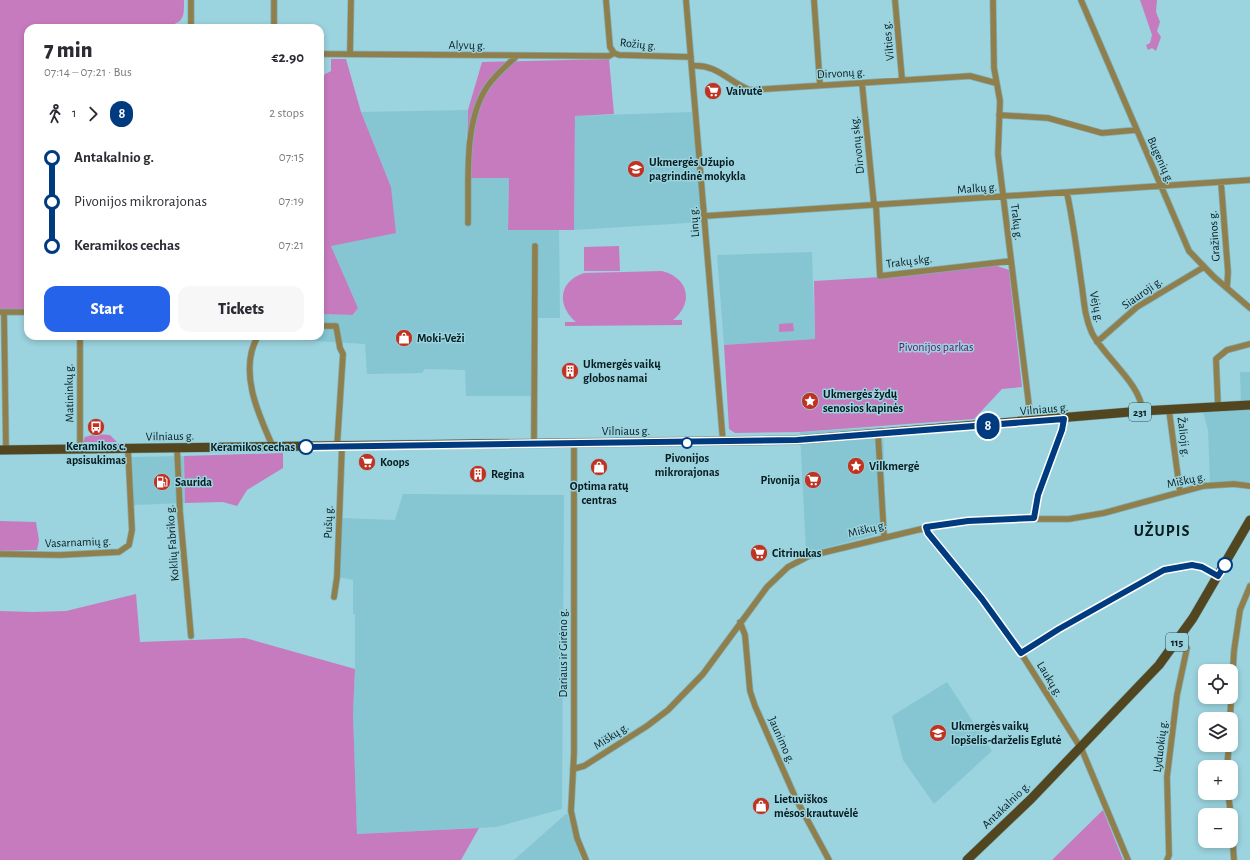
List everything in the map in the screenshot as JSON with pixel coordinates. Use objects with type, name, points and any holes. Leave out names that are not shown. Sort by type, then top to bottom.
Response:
[{"type":"main road","name":"Vilniaus g.","points":[[3,450],[339,447],[534,443],[722,443],[878,435],[1142,411],[1250,405]]},
{"type":"main road","name":"Antakalnio g.","points":[[967,860],[1031,799],[1159,665],[1178,640],[1218,576],[1250,520]]},
{"type":"street","points":[[191,24],[192,0]]},
{"type":"street","points":[[274,0],[274,24]]},
{"type":"street","points":[[350,54],[351,0]]},
{"type":"street","name":"Rožių g.","points":[[606,0],[610,47],[614,53],[619,55],[691,57]]},
{"type":"street","name":"Linų g.","points":[[686,0],[705,216],[722,443]]},
{"type":"street","points":[[814,0],[820,85]]},
{"type":"street","name":"Vilties g.","points":[[895,0],[902,79]]},
{"type":"street","name":"Trakų g.","points":[[992,0],[996,83],[999,90],[998,154],[1002,198],[1031,422]]},
{"type":"street","name":"Bugenių g.","points":[[1081,0],[1187,246],[1204,268],[1250,308]]},
{"type":"street","name":"Alyvų g.","points":[[324,54],[609,56],[614,53]]},
{"type":"street","points":[[468,222],[469,145],[475,112],[486,88],[500,71],[517,56]]},
{"type":"street","name":"Dirvonų g.","points":[[692,66],[718,70],[742,87],[750,90],[902,79],[970,76],[996,83]]},
{"type":"street","name":"Dirvonų skg.","points":[[862,83],[875,205]]},
{"type":"street","points":[[999,115],[1048,118],[1102,133],[1136,130]]},
{"type":"street","name":"Malkų g.","points":[[705,216],[1002,198],[1250,180]]},
{"type":"street","name":"Gražinos g.","points":[[1221,182],[1228,272],[1227,288]]},
{"type":"street","name":"Vėjų g.","points":[[1067,193],[1072,215],[1086,316],[1097,342],[1133,388],[1140,400],[1142,411]]},
{"type":"street","name":"Trakų skg.","points":[[875,205],[880,276],[1010,261]]},
{"type":"street","points":[[534,443],[535,246]]},
{"type":"street","name":"Siauroji g.","points":[[1097,342],[1137,307],[1204,268]]},
{"type":"street","points":[[3,450],[2,312],[24,312]]},
{"type":"street","name":"Pušų g.","points":[[324,326],[336,326],[340,348],[343,354],[339,447],[337,577],[334,597]]},
{"type":"street","name":"Matininkų g.","points":[[80,340],[80,449]]},
{"type":"street","points":[[256,340],[252,346],[250,355],[251,386],[259,415],[273,447]]},
{"type":"street","points":[[1218,406],[1216,359],[1227,350],[1250,344]]},
{"type":"street","name":"Žalioji g.","points":[[1169,410],[1180,492]]},
{"type":"street","points":[[1034,518],[1038,495],[1062,430],[1064,419]]},
{"type":"street","points":[[878,435],[884,536]]},
{"type":"street","name":"Dariaus ir Girėno g.","points":[[574,444],[573,769],[571,811],[577,838],[586,860]]},
{"type":"street","name":"Koklių Fabriko g.","points":[[178,448],[180,512],[191,636]]},
{"type":"street","name":"Vasarnamių g.","points":[[0,554],[60,555],[119,552],[128,545],[132,530],[128,449]]},
{"type":"street","name":"Miškų g.","points":[[573,769],[584,766],[647,726],[668,710],[693,686],[764,591],[788,567],[809,556],[884,536],[926,527],[968,521],[1034,518],[1068,519],[1104,513],[1180,492],[1218,485],[1250,486]]},
{"type":"street","name":"Laukų g.","points":[[926,527],[928,533],[982,599],[1021,653],[1080,746],[1128,860]]},
{"type":"street","points":[[1021,653],[1059,629],[1164,570],[1192,565],[1202,567],[1218,576]]},
{"type":"street","points":[[1231,712],[1236,637],[1240,610],[1250,586]]},
{"type":"street","name":"Jaunimo g.","points":[[740,622],[745,634],[750,691],[755,706],[796,799],[829,860]]},
{"type":"street","name":"Lyduokių g.","points":[[1167,860],[1169,855],[1167,777],[1178,688],[1187,648],[1178,640]]},
{"type":"street","points":[[1233,848],[1234,860]]},
{"type":"shaded area","points":[[468,110],[466,140],[509,178],[508,230],[559,230],[560,318],[531,318],[532,396],[466,396],[465,370],[425,369],[422,373],[367,374],[365,344],[297,340],[324,340],[324,314],[354,315],[358,308],[331,246],[391,187],[361,112]]},
{"type":"shaded area","name":"Ukmergės Užupio pagrindinė mokykla","points":[[692,112],[703,222],[574,230],[575,116]]},
{"type":"shaded area","points":[[812,252],[815,339],[724,345],[717,255]]},
{"type":"shaded area","points":[[1240,372],[1250,372],[1250,401],[1241,401]]},
{"type":"shaded area","points":[[1250,410],[1250,482],[1210,482],[1208,430],[1203,412]]},
{"type":"shaded area","points":[[883,427],[886,532],[806,553],[800,432]]},
{"type":"shaded area","points":[[184,456],[185,503],[133,505],[132,457]]},
{"type":"shaded area","points":[[403,494],[564,495],[562,809],[496,827],[357,834],[353,713],[355,614],[353,614],[353,580],[338,577],[342,518],[395,520]]},
{"type":"shaded area","name":"Ukmergės vaikų lopšelis-darželis Eglutė","points":[[947,682],[992,751],[934,804],[903,760],[892,716]]},
{"type":"shaded area","points":[[567,813],[581,860],[514,860]]},
{"type":"green space","points":[[0,0],[184,0],[183,16],[180,21],[174,24],[24,24],[24,309],[0,309]]},
{"type":"green space","points":[[1140,0],[1157,0],[1156,12],[1160,22],[1157,31],[1161,37],[1156,51],[1152,48],[1148,50],[1146,45],[1150,43],[1152,35]]},
{"type":"green space","points":[[331,59],[346,59],[361,112],[391,187],[396,233],[331,246],[358,308],[353,315],[324,314],[324,75],[331,71]]},
{"type":"green space","points":[[609,59],[614,114],[575,116],[574,230],[508,230],[509,178],[466,178],[468,110],[482,62]]},
{"type":"green space","points":[[619,246],[620,271],[584,271],[584,247]]},
{"type":"green space","name":"Pivonijos parkas","points":[[994,265],[1009,270],[1022,387],[1002,389],[974,419],[800,432],[735,433],[729,429],[724,345],[815,339],[814,281],[881,277]]},
{"type":"green space","points":[[662,271],[671,274],[678,279],[686,292],[684,306],[673,320],[682,320],[682,325],[565,326],[565,322],[576,322],[565,308],[563,294],[569,282],[576,277],[584,273]]},
{"type":"green space","points":[[793,323],[794,331],[779,332],[779,324]]},
{"type":"green space","points":[[96,434],[110,435],[117,442],[83,442],[85,437]]},
{"type":"green space","points":[[283,453],[283,468],[247,490],[237,506],[223,502],[185,503],[184,456]]},
{"type":"green space","points":[[0,521],[36,522],[39,540],[37,550],[0,551]]},
{"type":"green space","points":[[136,594],[140,642],[245,638],[355,669],[353,713],[357,834],[479,828],[461,860],[0,860],[0,611],[66,611]]},
{"type":"green space","points":[[1103,810],[1123,860],[1052,860]]},
{"type":"bus line","name":"8","points":[[306,447],[534,443],[711,443],[797,440],[1064,419],[1062,430],[1052,453],[1038,495],[1034,518],[968,521],[926,527],[928,533],[982,599],[1021,653],[1059,629],[1164,570],[1179,566],[1192,565],[1202,567],[1218,576],[1225,565]]},
{"type":"place","name":"Vaivutė","points":[[713,91]]},
{"type":"place","name":"Ukmergės Užupio pagrindinė mokykla","points":[[636,169]]},
{"type":"place","name":"Moki-Veži","points":[[404,338]]},
{"type":"place","name":"Ukmergės vaikų globos namai","points":[[570,371]]},
{"type":"place","name":"Ukmergės žydų senosios kapinės","points":[[810,401]]},
{"type":"place","name":"Keramikos c. apsisukimas","points":[[96,427]]},
{"type":"place","name":"Pivonijos mikrorajonas","points":[[687,443]]},
{"type":"place","name":"Keramikos cechas","points":[[306,447]]},
{"type":"place","name":"Koops","points":[[367,462]]},
{"type":"place","name":"Vilkmergė","points":[[856,466]]},
{"type":"place","name":"Optima ratų centras","points":[[599,467]]},
{"type":"place","name":"Regina","points":[[478,474]]},
{"type":"place","name":"Pivonija","points":[[813,480]]},
{"type":"place","name":"Saurida","points":[[162,482]]},
{"type":"place","name":"Citrinukas","points":[[759,553]]},
{"type":"place","name":"Ukmergės vaikų lopšelis-darželis Eglutė","points":[[938,733]]},
{"type":"place","name":"Lietuviškos mėsos krautuvėlė","points":[[761,806]]},
{"type":"district","name":"UŽUPIS","points":[[1162,531]]}]
